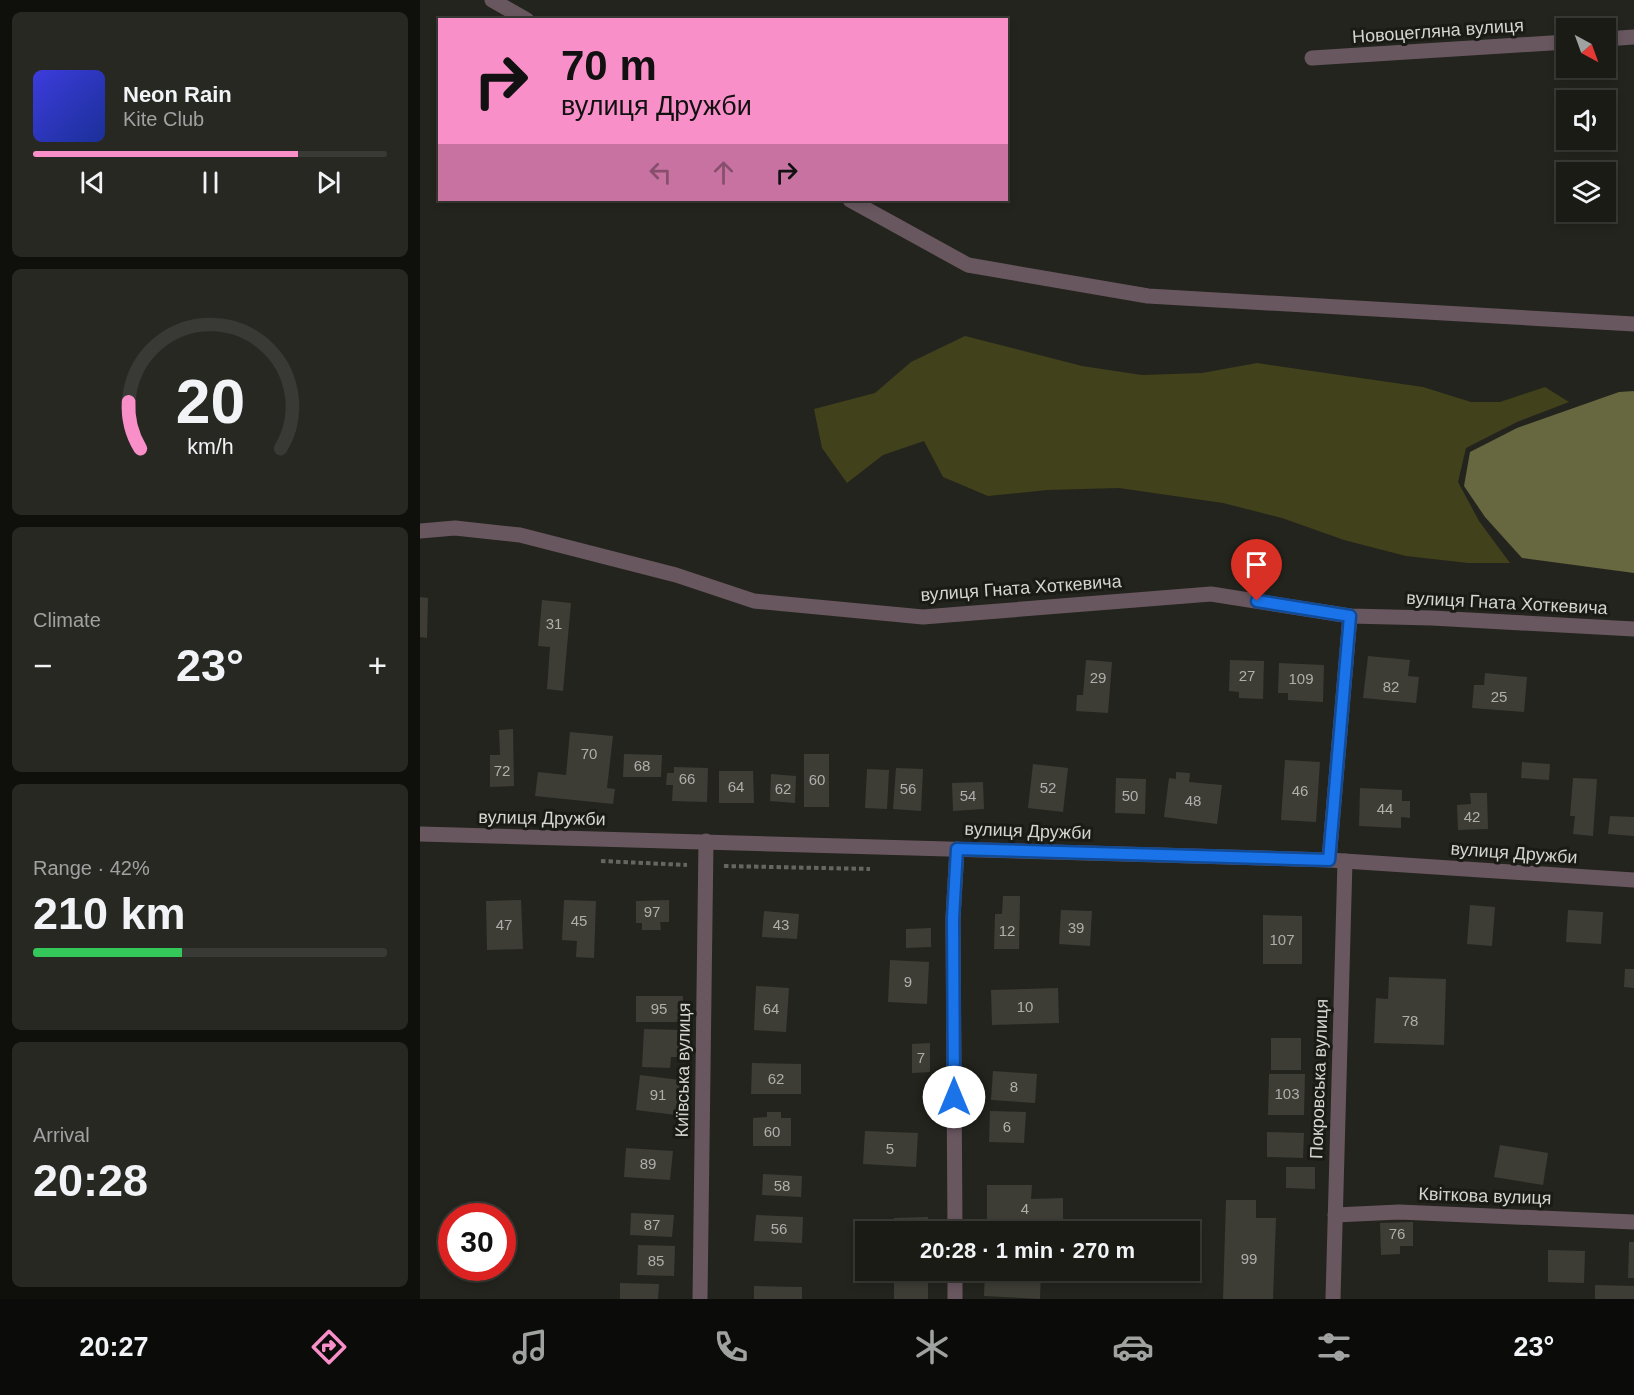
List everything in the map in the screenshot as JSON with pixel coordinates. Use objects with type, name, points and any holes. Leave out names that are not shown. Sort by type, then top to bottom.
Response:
[{"type":"street","points":[[492,0],[524,18]]},
{"type":"street","points":[[1616,38],[1634,37]]},
{"type":"street","name":"Новоцегляна вулиця","points":[[1312,58],[1556,43]]},
{"type":"street","points":[[852,201],[968,265],[1148,296],[1634,324]]},
{"type":"street","name":"вулиця Гната Хоткевича","points":[[420,531],[455,528],[520,535],[676,575],[754,601],[923,617],[1211,594],[1350,616],[1634,629]]},
{"type":"street","points":[[1329,860],[1350,616]]},
{"type":"street","name":"вулиця Дружби","points":[[420,834],[1329,860],[1634,880]]},
{"type":"street","name":"Київська вулиця","points":[[700,1299],[706,841]]},
{"type":"street","points":[[955,1221],[953,918],[957,849]]},
{"type":"street","name":"Покровська вулиця","points":[[1333,1299],[1345,861]]},
{"type":"street","name":"Квіткова вулиця","points":[[1335,1215],[1399,1212],[1634,1222]]},
{"type":"street","points":[[955,1281],[955,1299]]},
{"type":"shaded area","points":[[965,336],[1082,366],[1142,375],[1202,373],[1257,363],[1423,387],[1471,402],[1500,402],[1545,387],[1569,402],[1517,422],[1466,448],[1458,482],[1479,521],[1510,563],[1468,563],[1406,556],[1344,540],[1282,518],[1223,503],[1119,488],[1047,490],[988,496],[943,477],[924,441],[883,455],[847,483],[822,448],[814,409],[875,393],[911,362]]},
{"type":"shaded area","points":[[1634,391],[1634,573],[1522,558],[1485,517],[1464,486],[1470,452],[1517,428],[1619,392]]},
{"type":"building","points":[[420,597],[428,598],[427,638],[420,637]]},
{"type":"building","points":[[542,600],[571,603],[563,691],[547,689],[550,647],[538,646]]},
{"type":"building","points":[[1368,656],[1410,660],[1408,676],[1419,677],[1416,703],[1363,698]]},
{"type":"building","points":[[1086,660],[1112,662],[1108,713],[1076,711],[1077,695],[1083,695]]},
{"type":"building","points":[[1230,660],[1264,661],[1263,699],[1239,698],[1239,692],[1229,691]]},
{"type":"building","points":[[1279,663],[1324,665],[1323,702],[1288,700],[1288,693],[1278,693]]},
{"type":"building","points":[[1485,673],[1527,677],[1524,712],[1472,708],[1474,685],[1484,685]]},
{"type":"building","points":[[513,729],[514,786],[490,787],[490,755],[500,755],[499,730]]},
{"type":"building","points":[[570,732],[613,736],[607,788],[615,789],[613,804],[535,796],[538,772],[566,775]]},
{"type":"building","points":[[624,754],[662,755],[661,777],[623,777]]},
{"type":"building","points":[[804,754],[829,754],[829,807],[804,807]]},
{"type":"building","points":[[1285,760],[1320,762],[1316,822],[1281,820]]},
{"type":"building","points":[[1522,762],[1550,764],[1549,780],[1521,778]]},
{"type":"building","points":[[1033,764],[1068,768],[1063,812],[1028,808]]},
{"type":"building","points":[[674,767],[708,768],[707,802],[672,801],[673,785],[666,785],[667,773],[674,773]]},
{"type":"building","points":[[896,768],[923,769],[921,811],[893,809]]},
{"type":"building","points":[[867,769],[889,770],[887,809],[865,808]]},
{"type":"building","points":[[719,771],[753,771],[754,803],[719,803]]},
{"type":"building","points":[[1176,772],[1190,773],[1189,782],[1222,785],[1217,824],[1164,817],[1169,778],[1176,779]]},
{"type":"building","points":[[771,774],[796,776],[795,803],[770,801]]},
{"type":"building","points":[[1116,778],[1146,779],[1145,814],[1115,813]]},
{"type":"building","points":[[1573,778],[1597,779],[1593,836],[1573,834],[1575,816],[1570,816]]},
{"type":"building","points":[[983,782],[984,809],[953,811],[952,783]]},
{"type":"building","points":[[1360,788],[1402,790],[1402,801],[1410,801],[1410,818],[1401,817],[1401,828],[1359,826]]},
{"type":"building","points":[[1470,793],[1487,793],[1488,829],[1458,830],[1457,805],[1471,804]]},
{"type":"building","points":[[1610,816],[1634,817],[1634,836],[1608,834]]},
{"type":"building","points":[[1003,896],[1020,896],[1019,949],[994,949],[995,914],[1002,914]]},
{"type":"building","points":[[521,900],[523,949],[487,950],[486,901]]},
{"type":"building","points":[[564,900],[596,901],[594,958],[576,957],[577,941],[562,940]]},
{"type":"building","points":[[669,900],[669,922],[660,922],[661,930],[642,930],[642,923],[636,923],[636,901]]},
{"type":"building","points":[[1470,905],[1495,907],[1492,946],[1467,944]]},
{"type":"building","points":[[1061,910],[1092,911],[1090,946],[1059,944]]},
{"type":"building","points":[[1568,910],[1603,912],[1601,944],[1566,942]]},
{"type":"building","points":[[764,911],[799,914],[797,939],[762,937]]},
{"type":"building","points":[[1263,915],[1302,916],[1302,964],[1263,964]]},
{"type":"building","points":[[931,928],[931,947],[906,948],[906,929]]},
{"type":"building","points":[[890,960],[929,962],[927,1004],[888,1002]]},
{"type":"building","points":[[1625,969],[1634,969],[1634,988],[1624,987]]},
{"type":"building","points":[[1389,977],[1446,979],[1444,1045],[1374,1043],[1376,998],[1388,999]]},
{"type":"building","points":[[756,986],[789,988],[786,1032],[754,1030]]},
{"type":"building","points":[[1058,988],[1059,1023],[992,1025],[991,990]]},
{"type":"building","points":[[636,996],[683,996],[682,1022],[636,1022]]},
{"type":"building","points":[[644,1029],[681,1030],[680,1057],[671,1057],[670,1068],[642,1067]]},
{"type":"building","points":[[1271,1038],[1301,1038],[1301,1070],[1271,1070]]},
{"type":"building","points":[[930,1043],[930,1072],[912,1073],[912,1044]]},
{"type":"building","points":[[752,1063],[801,1064],[801,1094],[751,1094]]},
{"type":"building","points":[[993,1071],[1037,1074],[1035,1103],[991,1100]]},
{"type":"building","points":[[1269,1074],[1305,1074],[1304,1115],[1268,1115]]},
{"type":"building","points":[[640,1075],[680,1080],[676,1115],[636,1110]]},
{"type":"building","points":[[990,1111],[1026,1112],[1024,1143],[989,1142]]},
{"type":"building","points":[[767,1112],[781,1112],[781,1118],[791,1118],[791,1146],[753,1146],[753,1118],[767,1117]]},
{"type":"building","points":[[865,1131],[918,1133],[916,1167],[863,1164]]},
{"type":"building","points":[[1267,1132],[1304,1133],[1303,1158],[1267,1157]]},
{"type":"building","points":[[1500,1145],[1548,1153],[1543,1185],[1494,1177]]},
{"type":"building","points":[[626,1148],[673,1151],[670,1180],[624,1177]]},
{"type":"building","points":[[1286,1167],[1315,1167],[1315,1189],[1286,1188]]},
{"type":"building","points":[[763,1174],[802,1176],[801,1197],[762,1195]]},
{"type":"building","points":[[987,1185],[1032,1185],[1031,1199],[1063,1198],[1063,1220],[987,1220]]},
{"type":"building","points":[[1226,1200],[1256,1200],[1256,1218],[1276,1218],[1273,1299],[1223,1299]]},
{"type":"building","points":[[631,1213],[674,1215],[672,1237],[630,1235]]},
{"type":"building","points":[[756,1215],[803,1217],[802,1243],[754,1241]]},
{"type":"building","points":[[928,1217],[928,1221],[894,1221],[894,1218]]},
{"type":"building","points":[[1413,1222],[1413,1246],[1400,1246],[1400,1254],[1381,1255],[1380,1223]]},
{"type":"building","points":[[1629,1242],[1634,1242],[1634,1278],[1628,1278]]},
{"type":"building","points":[[638,1245],[675,1246],[674,1276],[637,1275]]},
{"type":"building","points":[[1548,1250],[1585,1251],[1584,1283],[1548,1282]]},
{"type":"building","points":[[894,1281],[928,1281],[928,1299],[894,1299]]},
{"type":"building","points":[[985,1281],[1041,1281],[1040,1299],[984,1296]]},
{"type":"building","points":[[620,1283],[659,1284],[658,1299],[620,1299]]},
{"type":"building","points":[[1595,1285],[1634,1286],[1634,1299],[1595,1299]]},
{"type":"building","points":[[754,1286],[802,1287],[802,1299],[754,1299]]},
{"type":"route","points":[[954,1097],[953,918],[957,849],[1329,860],[1350,616],[1257,601]]}]
